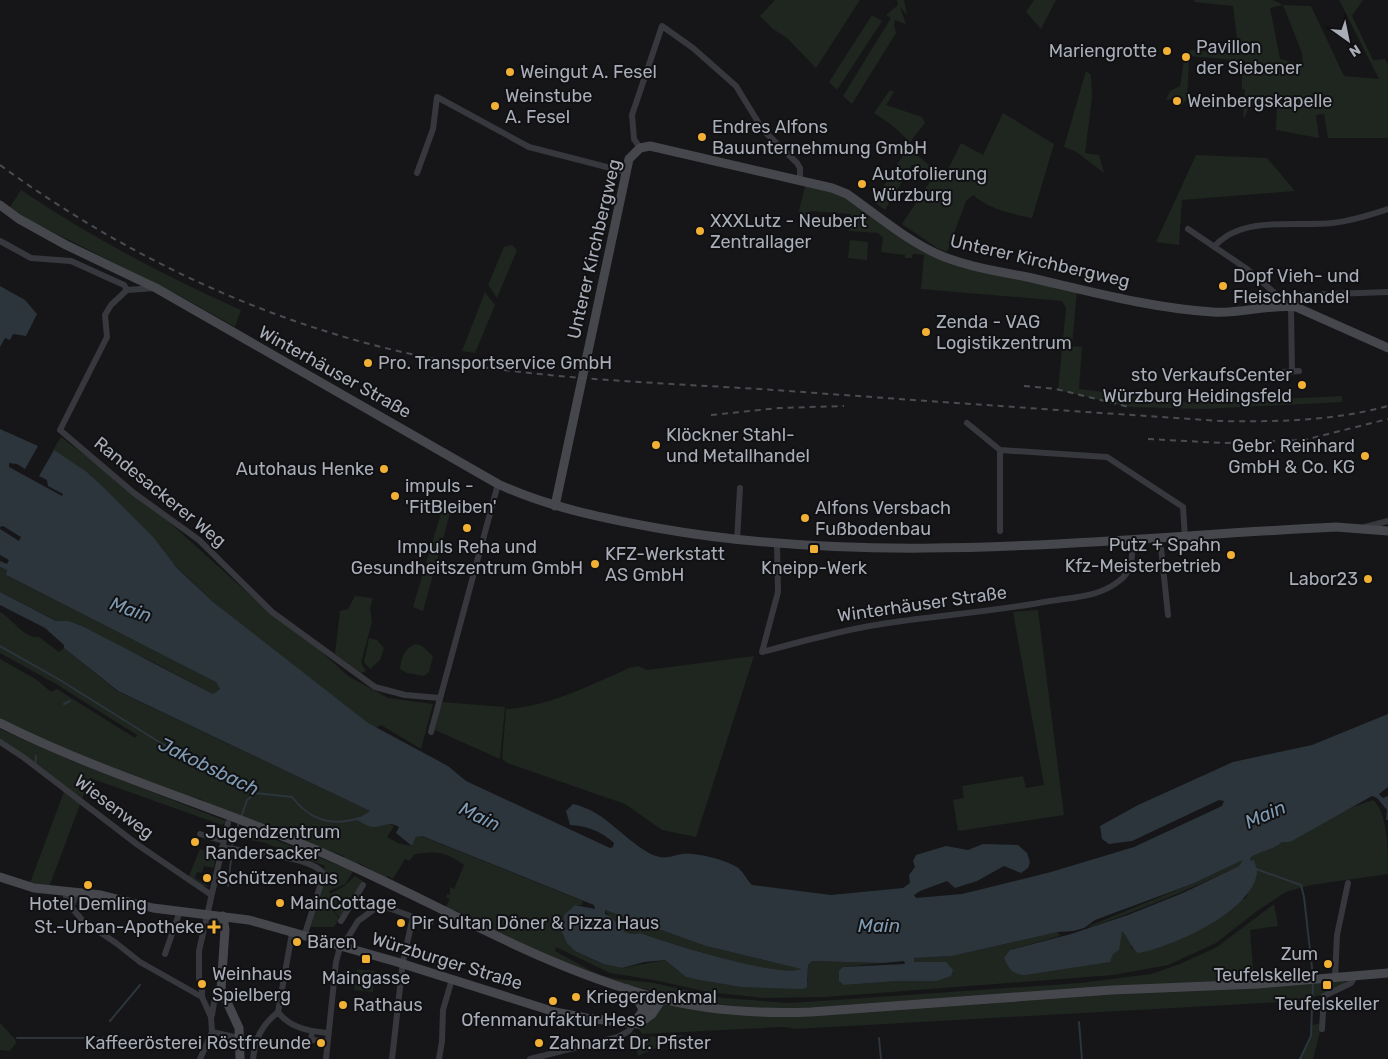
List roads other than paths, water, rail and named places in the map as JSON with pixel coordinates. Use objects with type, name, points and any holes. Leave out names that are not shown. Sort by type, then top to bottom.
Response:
[{"type":"main road","name":"Unterer Kirchbergweg","points":[[556,506],[629,159],[640,148],[650,146],[800,181],[847,194],[936,253],[961,262],[1094,292],[1193,310],[1214,312],[1293,307]]},
{"type":"main road","name":"Winterhäuser Straße","points":[[0,205],[19,219],[156,288],[498,484],[556,506],[634,524],[737,541],[777,544],[1000,548],[1329,527],[1364,528]]},
{"type":"main road","points":[[1293,307],[1388,348]]},
{"type":"main road","points":[[1364,528],[1388,531]]},
{"type":"main road","points":[[0,723],[87,763],[228,819],[244,822],[342,861],[444,911],[568,968],[657,998],[737,1012],[778,1013],[1112,990],[1354,978],[1388,973]]},
{"type":"main road","name":"Würzburger Straße","points":[[0,877],[34,888],[65,893],[101,895],[134,904],[180,912],[207,913],[249,920],[452,979],[555,1012],[586,1018],[634,1023]]},
{"type":"main road","points":[[223,916],[225,930],[221,989],[237,1021],[240,1059]]},
{"type":"main road","points":[[627,989],[639,1002],[644,1011]]},
{"type":"main road","points":[[634,1023],[648,1018],[657,998]]},
{"type":"main road","points":[[634,1023],[657,998]]},
{"type":"street","points":[[640,148],[634,139],[632,115],[662,26],[693,48],[736,86],[763,130],[797,163],[800,168],[800,181]]},
{"type":"street","points":[[417,173],[433,129],[436,97],[529,147],[626,172]]},
{"type":"street","points":[[1214,247],[1222,238],[1240,229],[1258,226],[1335,223],[1388,209]]},
{"type":"street","points":[[1188,229],[1247,269],[1293,307]]},
{"type":"street","points":[[0,240],[31,258],[71,261],[124,285],[127,290],[156,288]]},
{"type":"street","name":"Randesackerer Weg","points":[[127,290],[111,305],[105,315],[107,337],[60,430],[134,493],[199,540],[272,612],[375,687],[406,695],[440,698]]},
{"type":"street","points":[[1283,372],[1295,372],[1293,307],[1297,298],[1303,295],[1388,292]]},
{"type":"street","points":[[967,423],[1000,450],[1107,457],[1183,507],[1185,537]]},
{"type":"street","points":[[1000,450],[1000,531]]},
{"type":"street","points":[[431,732],[498,484]]},
{"type":"street","points":[[737,541],[740,488]]},
{"type":"street","name":"Winterhäuser Straße","points":[[1364,528],[1388,520]]},
{"type":"street","points":[[1160,538],[1168,615]]},
{"type":"street","name":"Winterhäuser Straße","points":[[777,544],[778,592],[762,652],[889,622],[976,614],[1092,594],[1113,585],[1128,572],[1132,563],[1133,540]]},
{"type":"street","name":"Wiesenweg","points":[[0,742],[35,765],[138,845],[210,894]]},
{"type":"street","points":[[211,1017],[202,997],[199,978],[199,951],[228,819]]},
{"type":"street","points":[[200,834],[231,850],[302,862],[318,868],[323,873],[304,937]]},
{"type":"street","points":[[1335,978],[1337,935],[1348,883]]},
{"type":"street","points":[[341,921],[363,885]]},
{"type":"street","points":[[65,893],[71,908],[82,920],[140,962],[202,997]]},
{"type":"street","points":[[71,908],[77,893]]},
{"type":"street","points":[[326,1059],[326,1041],[333,999],[336,962],[341,947],[358,921],[380,905],[430,924]]},
{"type":"street","points":[[165,954],[180,912]]},
{"type":"street","points":[[392,1059],[403,965],[412,917]]},
{"type":"street","points":[[253,1059],[255,1040],[259,1032],[278,1012],[292,933]]},
{"type":"street","points":[[1322,1029],[1324,996],[1351,983],[1354,978]]},
{"type":"street","points":[[439,1059],[442,1041],[443,1010],[452,979]]},
{"type":"street","points":[[200,1059],[212,1032],[211,1017],[215,996],[221,989]]},
{"type":"street","points":[[278,1012],[287,1022],[312,1032],[327,1034]]},
{"type":"street","points":[[530,1059],[618,1037],[629,1031],[634,1023]]},
{"type":"street","points":[[212,1032],[234,1038],[239,1036]]},
{"type":"street","points":[[312,1032],[311,1040],[326,1041]]},
{"type":"water","points":[[0,286],[25,300],[37,314],[26,336],[13,334],[10,340],[5,338],[0,347]]},
{"type":"water","name":"Main","points":[[0,429],[38,446],[25,469],[17,464],[9,463],[9,467],[62,496],[63,494],[48,486],[47,480],[39,476],[54,450],[87,472],[154,538],[176,567],[213,602],[368,723],[448,766],[466,781],[610,848],[613,847],[614,843],[599,832],[570,825],[566,811],[573,804],[595,813],[653,855],[664,857],[695,854],[711,857],[732,864],[739,869],[752,885],[831,895],[903,888],[910,883],[909,875],[915,867],[913,861],[916,855],[946,846],[968,850],[983,844],[1018,845],[1027,853],[1030,862],[1028,868],[1021,873],[1004,866],[977,881],[955,888],[947,881],[920,891],[914,895],[916,898],[962,894],[1051,872],[1134,847],[1222,806],[1224,801],[1219,800],[1132,841],[1109,844],[1102,839],[1100,826],[1138,805],[1233,762],[1312,745],[1388,714],[1388,787],[1379,794],[1383,798],[1388,796],[1388,820],[1386,820],[1387,810],[1377,798],[1372,796],[1290,842],[1282,842],[1250,858],[1251,861],[1254,860],[1257,870],[1253,886],[1242,900],[1227,913],[1209,925],[1170,944],[1138,953],[1122,931],[1119,950],[1113,954],[1110,962],[1025,975],[1012,971],[1004,958],[1010,950],[1071,934],[1128,915],[1183,893],[1239,866],[1243,860],[1192,884],[1095,920],[1084,928],[952,956],[914,958],[914,962],[946,962],[953,970],[951,976],[936,981],[897,981],[844,985],[839,981],[839,971],[843,967],[905,964],[904,961],[883,963],[812,961],[808,965],[807,987],[803,989],[741,987],[700,980],[686,977],[665,960],[644,962],[622,968],[603,964],[575,951],[567,943],[562,932],[564,915],[575,905],[595,909],[594,905],[422,836],[416,837],[412,846],[396,833],[399,827],[395,825],[389,824],[372,827],[356,820],[370,811],[118,691],[64,648],[64,645],[45,628],[0,605],[0,592],[56,621],[68,621],[84,627],[213,694],[220,689],[216,682],[6,575],[7,570],[0,567],[0,561],[7,564],[9,560],[0,555],[0,529],[19,541],[21,537],[3,526],[0,527]],"holes":[[[605,910],[706,946],[801,969],[770,969],[722,958],[640,933],[628,933],[623,931],[614,920],[605,914]]]},
{"type":"waterway","name":"Jakobsbach","points":[[0,646],[60,680],[164,745],[234,777],[256,793],[292,797],[306,811],[314,816],[330,821],[349,821],[359,818]]},
{"type":"waterway","points":[[64,704],[70,701]]},
{"type":"waterway","points":[[35,765],[36,756]]},
{"type":"waterway","points":[[241,818],[247,800],[256,793]]},
{"type":"waterway","points":[[232,846],[239,822]]},
{"type":"waterway","points":[[228,886],[232,851]]},
{"type":"waterway","points":[[1256,869],[1301,885],[1313,977]]},
{"type":"waterway","points":[[1300,1059],[1311,1036],[1313,981]]},
{"type":"waterway","points":[[110,1021],[140,985]]},
{"type":"waterway","points":[[1079,1022],[1082,1059]]},
{"type":"waterway","points":[[17,1038],[103,1038]]},
{"type":"waterway","points":[[879,1038],[881,1059]]},
{"type":"railway","points":[[0,165],[56,204],[114,239],[174,270],[235,298],[298,322],[362,342],[428,358],[496,369],[600,379],[1220,421],[1305,420],[1347,415],[1388,406]]},
{"type":"railway","points":[[1024,386],[1056,389],[1129,407]]},
{"type":"railway","points":[[711,415],[779,408],[844,406]]},
{"type":"railway","points":[[1148,439],[1223,443],[1304,440],[1388,419]]},
{"type":"place","name":"Mariengrotte","points":[[1167,51]]},
{"type":"place","name":"Pavillon der Siebener","points":[[1186,57]]},
{"type":"place","name":"Weingut A. Fesel","points":[[510,72]]},
{"type":"place","name":"Weinbergskapelle","points":[[1177,101]]},
{"type":"place","name":"Weinstube A. Fesel","points":[[495,106]]},
{"type":"place","name":"Endres Alfons Bauunternehmung GmbH","points":[[702,137]]},
{"type":"place","name":"Autofolierung Würzburg","points":[[862,184]]},
{"type":"place","name":"XXXLutz - Neubert Zentrallager","points":[[700,231]]},
{"type":"place","name":"Dopf Vieh- und Fleischhandel","points":[[1223,286]]},
{"type":"place","name":"Zenda - VAG Logistikzentrum","points":[[926,332]]},
{"type":"place","name":"Pro. Transportservice GmbH","points":[[368,363]]},
{"type":"place","name":"sto VerkaufsCenter Würzburg Heidingsfeld","points":[[1302,385]]},
{"type":"place","name":"Klöckner Stahl- und Metallhandel","points":[[656,445]]},
{"type":"place","name":"Gebr. Reinhard GmbH & Co. KG","points":[[1365,456]]},
{"type":"place","name":"Autohaus Henke","points":[[384,469]]},
{"type":"place","name":"impuls - 'FitBleiben'","points":[[395,496]]},
{"type":"place","name":"Alfons Versbach Fußbodenbau","points":[[805,518]]},
{"type":"place","name":"Impuls Reha und Gesundheitszentrum GmbH","points":[[467,528]]},
{"type":"place","name":"Kneipp-Werk","points":[[814,549]]},
{"type":"place","name":"Putz + Spahn Kfz-Meisterbetrieb","points":[[1231,555]]},
{"type":"place","name":"KFZ-Werkstatt AS GmbH","points":[[595,564]]},
{"type":"place","name":"Labor23","points":[[1368,579]]},
{"type":"place","name":"Jugendzentrum Randersacker","points":[[195,842]]},
{"type":"place","name":"Schützenhaus","points":[[207,878]]},
{"type":"place","name":"Hotel Demling","points":[[88,885]]},
{"type":"place","name":"MainCottage","points":[[280,903]]},
{"type":"place","name":"Pir Sultan Döner & Pizza Haus","points":[[401,923]]},
{"type":"place","name":"St.-Urban-Apotheke","points":[[214,927]]},
{"type":"place","name":"Bären","points":[[297,942]]},
{"type":"place","name":"Maingasse","points":[[366,959]]},
{"type":"place","name":"Zum Teufelskeller","points":[[1328,964]]},
{"type":"place","name":"Weinhaus Spielberg","points":[[202,984]]},
{"type":"place","name":"Teufelskeller","points":[[1327,985]]},
{"type":"place","name":"Kriegerdenkmal","points":[[576,997]]},
{"type":"place","name":"Ofenmanufaktur Hess","points":[[553,1001]]},
{"type":"place","name":"Rathaus","points":[[343,1005]]},
{"type":"place","name":"Kaffeerösterei Röstfreunde","points":[[321,1043]]},
{"type":"place","name":"Zahnarzt Dr. Pfister","points":[[539,1043]]}]
